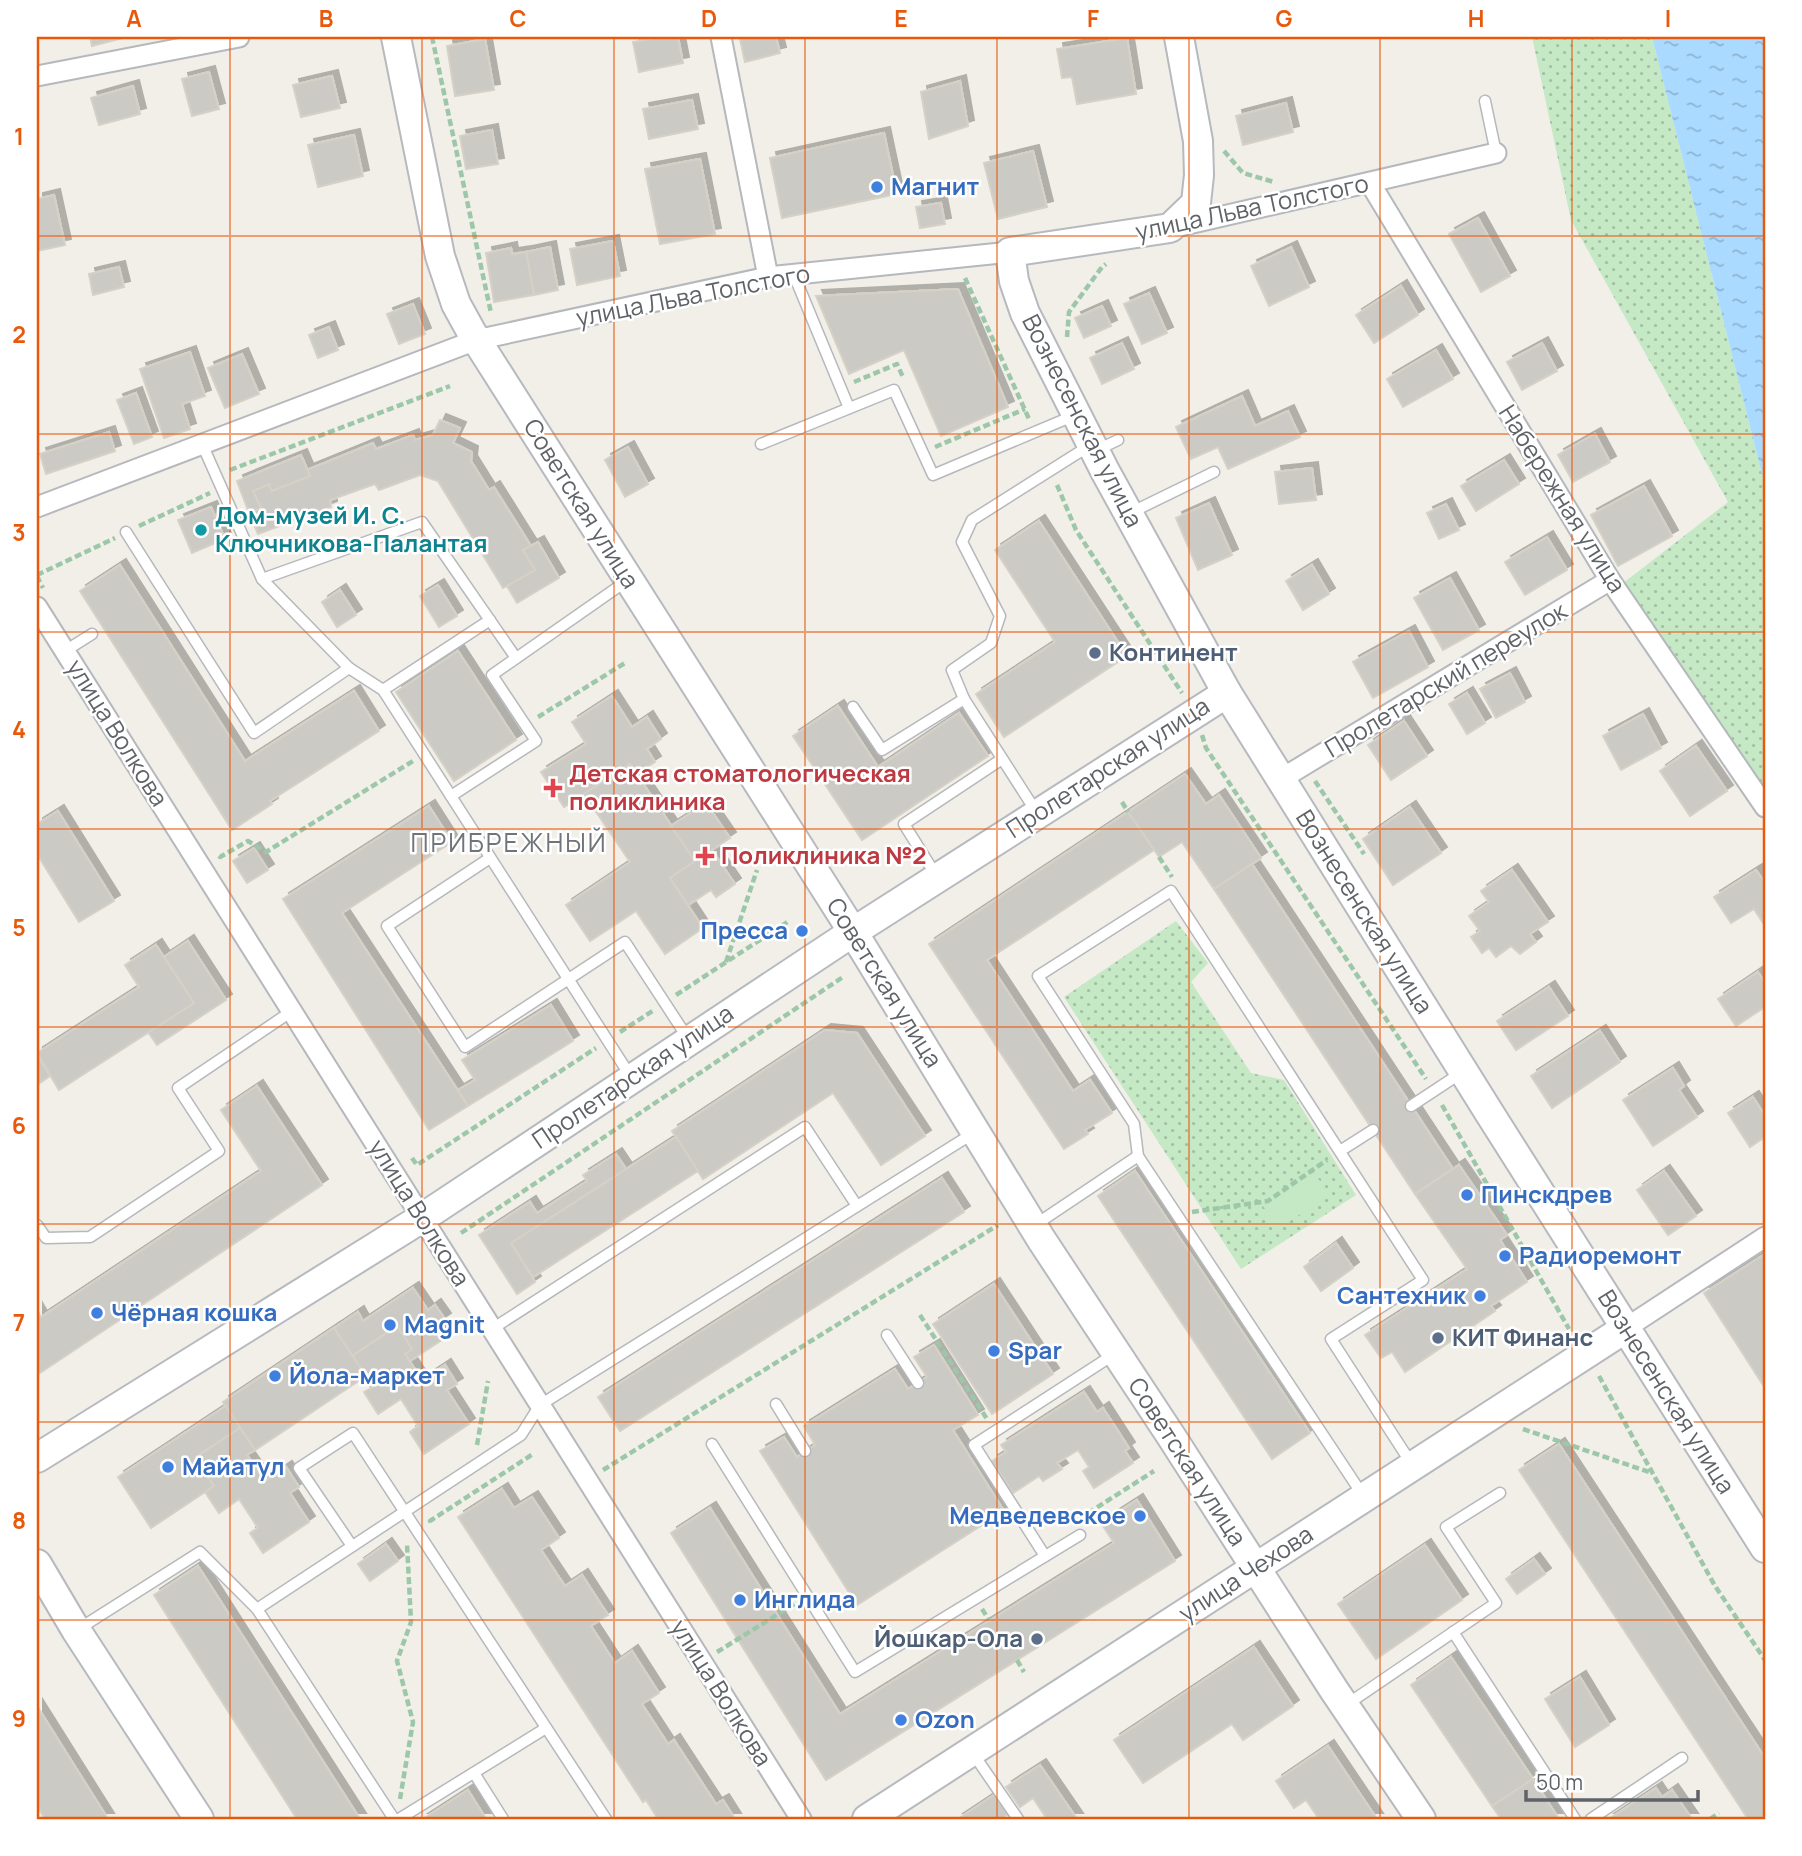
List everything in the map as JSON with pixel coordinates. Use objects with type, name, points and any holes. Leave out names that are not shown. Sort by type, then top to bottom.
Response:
[{"type":"street","points":[[37,76],[239,37]]},
{"type":"street","name":"Советская улица","points":[[396,37],[440,256],[456,304],[485,333],[629,580],[853,932],[1034,1227],[1421,1819]]},
{"type":"street","points":[[722,37],[768,277]]},
{"type":"street","points":[[1170,228],[1196,203],[1199,175],[1198,141],[1179,37]]},
{"type":"street","name":"улица Льва Толстого","points":[[37,507],[485,333],[768,277],[1010,252],[1170,228],[1496,153]]},
{"type":"street","name":"Набережная улица","points":[[1370,183],[1610,579],[1765,807]]},
{"type":"street","name":"Вознесенская улица","points":[[1010,252],[1014,281],[1025,313],[1076,414],[1101,445],[1128,513],[1227,693],[1765,1548]]},
{"type":"street","name":"Пролетарский переулок","points":[[1281,779],[1610,579]]},
{"type":"street","name":"улица Волкова","points":[[37,607],[802,1819]]},
{"type":"street","name":"Пролетарская улица","points":[[37,1458],[422,1217],[937,877],[1227,693]]},
{"type":"street","points":[[1626,1328],[1765,1237]]},
{"type":"street","name":"улица Чехова","points":[[867,1819],[1626,1328]]},
{"type":"street","points":[[37,1564],[49,1595],[76,1630],[199,1819]]},
{"type":"lane","points":[[1485,101],[1496,153]]},
{"type":"lane","points":[[794,275],[849,408]]},
{"type":"lane","points":[[761,444],[894,390],[933,475],[1076,414]]},
{"type":"lane","points":[[202,444],[262,579],[349,668],[383,690],[631,1078]]},
{"type":"lane","points":[[1037,814],[964,699],[952,670],[991,643],[1000,616],[962,542],[972,520],[1051,470],[1101,445]]},
{"type":"lane","points":[[1128,513],[1214,472]]},
{"type":"lane","points":[[262,579],[422,522],[516,658]]},
{"type":"lane","points":[[126,533],[254,733],[349,668]]},
{"type":"lane","points":[[451,796],[536,741],[492,675],[629,580]]},
{"type":"lane","points":[[383,690],[490,620]]},
{"type":"lane","points":[[65,651],[92,634]]},
{"type":"lane","points":[[853,707],[882,750],[964,699]]},
{"type":"lane","points":[[937,877],[904,824],[1002,760]]},
{"type":"lane","points":[[491,859],[387,926],[465,1047],[625,942],[689,1040]]},
{"type":"lane","points":[[1364,1497],[1138,1156],[1134,1124],[1038,976],[1171,891],[1423,1280],[1331,1339],[1413,1466]]},
{"type":"lane","points":[[37,1225],[46,1238],[90,1237],[219,1152],[178,1088],[292,1011]]},
{"type":"lane","points":[[1411,1106],[1464,1071]]},
{"type":"lane","points":[[492,1329],[805,1127],[857,1206]]},
{"type":"lane","points":[[1340,1152],[1373,1130]]},
{"type":"lane","points":[[257,1609],[521,1435],[540,1405],[976,1131]]},
{"type":"lane","points":[[1034,1227],[1138,1156]]},
{"type":"lane","points":[[887,1335],[918,1383]]},
{"type":"lane","points":[[1045,1556],[974,1446],[1116,1353]]},
{"type":"lane","points":[[776,1404],[805,1451]]},
{"type":"lane","points":[[352,1546],[299,1468],[353,1433],[606,1819]]},
{"type":"lane","points":[[712,1444],[855,1672],[1080,1535]]},
{"type":"lane","points":[[1344,1705],[1496,1604],[1446,1527],[1500,1493]]},
{"type":"lane","points":[[76,1630],[200,1552],[257,1609],[396,1819],[546,1728]]},
{"type":"lane","points":[[1453,1632],[1574,1819]]},
{"type":"lane","points":[[972,1752],[1018,1819]]},
{"type":"lane","points":[[1591,1819],[1682,1758]]},
{"type":"lane","points":[[474,1773],[503,1819]]},
{"type":"path","points":[[432,37],[485,333]]},
{"type":"path","points":[[1222,139],[1224,152],[1243,173],[1277,183]]},
{"type":"path","points":[[1072,346],[1066,334],[1069,312],[1102,267],[1109,262]]},
{"type":"path","points":[[953,279],[966,278],[1035,432]]},
{"type":"path","points":[[216,475],[450,386]]},
{"type":"path","points":[[1051,470],[1076,530],[1195,713],[1206,748],[1434,1091],[1569,1329]]},
{"type":"path","points":[[525,725],[625,663]]},
{"type":"path","points":[[266,852],[424,754]]},
{"type":"path","points":[[1122,802],[1128,812]]},
{"type":"path","points":[[726,963],[757,870]]},
{"type":"path","points":[[461,1233],[843,978]]},
{"type":"path","points":[[1177,1214],[1268,1201],[1340,1152]]},
{"type":"path","points":[[587,1480],[998,1225]]},
{"type":"path","points":[[920,1315],[996,1431]]},
{"type":"path","points":[[1599,1376],[1715,1587],[1765,1660]]},
{"type":"path","points":[[467,1497],[488,1381]]},
{"type":"path","points":[[1522,1429],[1653,1474]]},
{"type":"path","points":[[438,1532],[430,1521],[533,1454]]},
{"type":"path","points":[[1082,1517],[1154,1471]]},
{"type":"path","points":[[398,1807],[413,1722],[397,1661],[411,1622],[405,1511]]},
{"type":"path","points":[[738,1639],[778,1614]]},
{"type":"path","points":[[1017,1660],[1024,1672]]},
{"type":"path","points":[[1710,1819],[1719,1813]]},
{"type":"green space","points":[[1532,37],[1652,37],[1765,486],[1765,796],[1622,584],[1728,502],[1571,220]]},
{"type":"green space","points":[[1176,921],[1208,963],[1191,982],[1251,1073],[1284,1080],[1356,1195],[1241,1269],[1064,997]]},
{"type":"green space","points":[[1314,1172],[1329,1195],[1278,1229],[1263,1206]]},
{"type":"water","points":[[1652,37],[1765,37],[1765,486]]},
{"type":"building","points":[[90,37],[122,37],[123,38],[92,46]]},
{"type":"building","points":[[678,37],[683,63],[639,72],[633,42]]},
{"type":"building","points":[[776,37],[780,53],[745,62],[740,39]]},
{"type":"building","points":[[1127,38],[1136,94],[1077,104],[1072,77],[1062,78],[1057,49]]},
{"type":"building","points":[[485,39],[494,90],[455,96],[447,46]]},
{"type":"building","points":[[209,72],[219,109],[192,116],[182,79]]},
{"type":"building","points":[[332,76],[340,108],[301,117],[293,85]]},
{"type":"building","points":[[960,81],[968,126],[929,139],[921,92]]},
{"type":"building","points":[[133,86],[140,114],[99,125],[91,98]]},
{"type":"building","points":[[692,100],[698,129],[649,139],[643,109]]},
{"type":"building","points":[[1286,103],[1293,132],[1243,145],[1236,116]]},
{"type":"building","points":[[492,130],[498,164],[466,169],[460,136]]},
{"type":"building","points":[[884,133],[897,194],[782,218],[770,158]]},
{"type":"building","points":[[354,135],[363,176],[318,187],[308,145]]},
{"type":"building","points":[[1033,151],[1047,207],[998,219],[984,163]]},
{"type":"building","points":[[700,159],[715,234],[660,244],[645,169]]},
{"type":"building","points":[[54,195],[65,245],[37,251],[37,199]]},
{"type":"building","points":[[941,203],[945,224],[920,228],[916,207]]},
{"type":"building","points":[[1478,218],[1510,276],[1481,292],[1449,234]]},
{"type":"building","points":[[613,241],[620,276],[577,285],[570,249]]},
{"type":"building","points":[[550,247],[558,290],[534,295],[526,252]]},
{"type":"building","points":[[1291,247],[1309,287],[1269,306],[1251,266]]},
{"type":"building","points":[[511,248],[512,254],[526,252],[534,295],[494,302],[486,253]]},
{"type":"building","points":[[119,267],[124,287],[93,295],[89,274]]},
{"type":"building","points":[[1401,286],[1418,315],[1374,343],[1356,315]]},
{"type":"building","points":[[958,289],[1008,407],[941,436],[904,350],[849,374],[816,296]]},
{"type":"building","points":[[1149,293],[1167,333],[1142,344],[1124,304]]},
{"type":"building","points":[[413,304],[425,334],[399,344],[387,314]]},
{"type":"building","points":[[1102,306],[1111,326],[1084,338],[1075,318]]},
{"type":"building","points":[[329,327],[338,350],[318,358],[309,335]]},
{"type":"building","points":[[1122,343],[1134,369],[1102,384],[1090,358]]},
{"type":"building","points":[[1542,343],[1557,371],[1522,390],[1507,362]]},
{"type":"building","points":[[1436,350],[1453,379],[1403,407],[1387,379]]},
{"type":"building","points":[[190,352],[205,396],[182,404],[190,429],[164,438],[140,369]]},
{"type":"building","points":[[242,354],[259,394],[225,408],[208,368]]},
{"type":"building","points":[[136,393],[152,437],[134,444],[117,400]]},
{"type":"building","points":[[1242,396],[1255,426],[1288,411],[1300,437],[1228,469],[1218,447],[1191,459],[1176,427]]},
{"type":"building","points":[[440,420],[460,428],[453,443],[472,452],[471,461],[489,490],[494,487],[531,546],[523,550],[535,570],[503,588],[438,481],[420,475],[379,490],[375,484],[330,500],[331,507],[258,534],[249,513],[261,508],[253,491],[269,484],[272,491],[310,476],[307,470],[373,443],[376,449],[413,435],[415,440],[433,435]]},
{"type":"building","points":[[109,432],[115,451],[46,474],[40,454]]},
{"type":"building","points":[[1595,434],[1610,462],[1573,482],[1558,455]]},
{"type":"building","points":[[628,447],[648,484],[625,497],[605,460]]},
{"type":"building","points":[[301,455],[310,476],[272,491],[269,484],[253,491],[261,508],[249,513],[237,481]]},
{"type":"building","points":[[1504,460],[1519,484],[1476,511],[1461,486]]},
{"type":"building","points":[[1312,468],[1316,500],[1279,504],[1275,472]]},
{"type":"building","points":[[1644,486],[1672,536],[1618,566],[1591,515]]},
{"type":"building","points":[[1209,503],[1232,555],[1198,570],[1176,518]]},
{"type":"building","points":[[1446,504],[1459,530],[1439,539],[1427,513]]},
{"type":"building","name":"Дом-музей И. С. Ключникова-Палантая","points":[[211,507],[225,539],[192,553],[178,520]]},
{"type":"building","points":[[1039,521],[1127,656],[1004,737],[976,694],[1055,642],[995,550]]},
{"type":"building","points":[[1547,537],[1567,570],[1525,595],[1505,562]]},
{"type":"building","points":[[538,542],[559,578],[517,603],[507,586],[535,570],[523,550]]},
{"type":"building","points":[[120,565],[245,761],[354,691],[379,731],[270,801],[272,804],[232,830],[80,591]]},
{"type":"building","points":[[1312,565],[1329,594],[1303,610],[1286,581]]},
{"type":"building","points":[[1450,578],[1479,630],[1443,650],[1414,598]]},
{"type":"building","points":[[438,585],[457,616],[439,627],[420,596]]},
{"type":"building","points":[[340,590],[356,615],[337,627],[322,602]]},
{"type":"building","points":[[1409,631],[1428,667],[1373,698],[1353,662]]},
{"type":"building","points":[[458,651],[516,740],[454,781],[396,692]]},
{"type":"building","points":[[1510,673],[1525,702],[1496,718],[1480,689]]},
{"type":"building","points":[[1467,693],[1485,723],[1467,734],[1449,704]]},
{"type":"building","points":[[612,696],[632,727],[647,717],[661,739],[647,749],[655,762],[636,774],[630,764],[564,807],[541,772],[586,744],[572,722]]},
{"type":"building","points":[[838,706],[878,767],[959,713],[988,756],[862,840],[793,736]]},
{"type":"building","points":[[1643,714],[1661,748],[1621,770],[1603,736]]},
{"type":"building","points":[[1404,721],[1427,756],[1391,780],[1368,745]]},
{"type":"building","points":[[1696,746],[1727,791],[1690,816],[1660,771]]},
{"type":"building","points":[[630,764],[695,861],[670,878],[703,928],[665,954],[636,911],[590,941],[566,905],[630,862],[584,794]]},
{"type":"building","points":[[1185,774],[1206,804],[1219,795],[1261,858],[1214,889],[1182,842],[1159,857],[1128,812]]},
{"type":"building","points":[[706,803],[730,838],[712,850],[735,884],[716,897],[711,890],[688,905],[670,878],[695,861],[671,826]]},
{"type":"building","points":[[429,806],[452,842],[342,913],[468,1106],[429,1130],[283,899]]},
{"type":"building","points":[[1410,807],[1441,853],[1393,885],[1363,839]]},
{"type":"building","points":[[58,811],[114,901],[79,922],[37,854],[37,824]]},
{"type":"building","points":[[1128,812],[1154,850],[987,960],[1073,1091],[1090,1080],[1112,1113],[1085,1130],[1088,1134],[1064,1149],[929,944]]},
{"type":"building","points":[[254,848],[268,870],[247,883],[233,861]]},
{"type":"building","points":[[1252,864],[1453,1169],[1415,1194],[1214,889]]},
{"type":"building","points":[[1512,870],[1548,922],[1530,934],[1536,942],[1520,954],[1511,946],[1496,957],[1489,948],[1482,953],[1471,937],[1480,931],[1469,916],[1489,902],[1481,891]]},
{"type":"building","points":[[1756,870],[1765,883],[1765,926],[1754,909],[1731,923],[1714,897]]},
{"type":"building","points":[[188,941],[226,1000],[157,1045],[148,1032],[194,1003],[164,957]]},
{"type":"building","points":[[156,945],[194,1003],[59,1090],[37,1053],[139,987],[125,965]]},
{"type":"building","points":[[1758,972],[1765,983],[1765,1007],[1736,1026],[1718,999]]},
{"type":"building","points":[[1549,987],[1568,1016],[1516,1050],[1497,1021]]},
{"type":"building","points":[[551,1005],[573,1041],[468,1106],[458,1090],[475,1080],[462,1060]]},
{"type":"building","points":[[825,1030],[857,1033],[925,1136],[881,1165],[833,1093],[703,1179],[672,1131]]},
{"type":"building","points":[[1600,1031],[1620,1062],[1552,1108],[1531,1076]]},
{"type":"building","points":[[37,1055],[50,1076],[37,1085]]},
{"type":"building","points":[[1673,1068],[1684,1086],[1679,1090],[1697,1117],[1653,1146],[1623,1100]]},
{"type":"building","points":[[257,1086],[322,1185],[37,1375],[37,1310],[41,1317],[261,1171],[221,1110]]},
{"type":"building","points":[[1753,1097],[1765,1116],[1765,1137],[1750,1147],[1728,1113]]},
{"type":"building","points":[[676,1137],[698,1171],[533,1277],[511,1243]]},
{"type":"building","points":[[616,1154],[626,1169],[511,1243],[535,1282],[517,1294],[479,1235],[530,1202],[537,1213],[587,1181],[583,1175]]},
{"type":"building","points":[[1459,1165],[1507,1235],[1500,1240],[1527,1282],[1491,1306],[1495,1311],[1405,1372],[1392,1352],[1381,1358],[1365,1335],[1467,1269],[1415,1194]]},
{"type":"building","points":[[1135,1171],[1310,1433],[1272,1459],[1098,1196]]},
{"type":"building","points":[[1664,1171],[1696,1216],[1668,1235],[1637,1190]]},
{"type":"building","points":[[942,1178],[964,1212],[620,1431],[598,1397]]},
{"type":"building","points":[[1336,1243],[1353,1268],[1321,1291],[1304,1267]]},
{"type":"building","points":[[1765,1254],[1765,1388],[1704,1293]]},
{"type":"building","name":"Spar","points":[[994,1284],[1053,1374],[992,1414],[933,1324]]},
{"type":"building","name":"Magnit","points":[[413,1288],[428,1310],[435,1305],[445,1319],[439,1323],[448,1336],[410,1361],[405,1354],[412,1349],[397,1326],[352,1356],[334,1328],[358,1312],[363,1321]]},
{"type":"building","points":[[397,1326],[412,1349],[405,1354],[422,1380],[445,1365],[457,1384],[447,1390],[469,1424],[424,1454],[410,1432],[418,1426],[401,1399],[378,1414],[364,1392],[373,1387],[352,1356]]},
{"type":"building","points":[[334,1328],[366,1376],[255,1450],[223,1402]]},
{"type":"building","points":[[934,1345],[978,1415],[953,1430],[1004,1511],[857,1605],[760,1451],[784,1437],[797,1457],[815,1445],[804,1426],[895,1369],[908,1389],[927,1377],[914,1357]]},
{"type":"building","points":[[1084,1392],[1097,1412],[1103,1408],[1129,1448],[1125,1451],[1133,1463],[1094,1488],[1083,1471],[1089,1467],[1078,1450],[1057,1463],[1062,1469],[1043,1481],[1039,1476],[1013,1493],[992,1461],[1006,1452],[1001,1445]]},
{"type":"building","name":"Майатул","points":[[226,1406],[240,1428],[196,1457],[214,1486],[151,1528],[118,1477]]},
{"type":"building","points":[[240,1428],[255,1450],[247,1455],[265,1481],[286,1467],[299,1487],[290,1493],[309,1522],[263,1553],[250,1533],[258,1528],[239,1499],[219,1513],[205,1492],[214,1486],[196,1457]]},
{"type":"building","points":[[1559,1444],[1765,1758],[1765,1816],[1760,1819],[1748,1819],[1519,1470]]},
{"type":"building","points":[[502,1489],[514,1508],[532,1497],[559,1538],[541,1550],[565,1586],[582,1575],[608,1615],[591,1626],[615,1663],[632,1651],[659,1693],[642,1704],[668,1744],[674,1740],[716,1804],[723,1800],[735,1819],[658,1819],[646,1800],[643,1802],[458,1517]]},
{"type":"building","points":[[1137,1500],[1175,1561],[826,1780],[671,1533],[710,1508],[840,1714],[1114,1543],[1101,1523]]},
{"type":"building","points":[[386,1544],[398,1561],[370,1581],[358,1564]]},
{"type":"building","points":[[1425,1545],[1462,1600],[1376,1659],[1338,1604]]},
{"type":"building","points":[[1534,1559],[1545,1574],[1517,1594],[1506,1579]]},
{"type":"building","points":[[198,1566],[360,1819],[297,1819],[154,1595]]},
{"type":"building","points":[[1254,1647],[1293,1706],[1243,1740],[1232,1724],[1143,1783],[1114,1740]]},
{"type":"building","points":[[1451,1657],[1533,1779],[1492,1806],[1411,1685]]},
{"type":"building","points":[[1580,1677],[1609,1725],[1575,1747],[1545,1699]]},
{"type":"building","points":[[37,1706],[108,1819],[45,1819],[37,1806]]},
{"type":"building","points":[[1328,1746],[1377,1819],[1319,1819],[1306,1800],[1294,1808],[1276,1781]]},
{"type":"building","points":[[1040,1765],[1077,1819],[1047,1819],[1033,1798],[1020,1807],[1006,1787]]},
{"type":"building","points":[[1533,1779],[1559,1819],[1501,1819],[1492,1806]]},
{"type":"building","points":[[1656,1788],[1662,1797],[1672,1790],[1692,1819],[1609,1819]]},
{"type":"building","points":[[468,1790],[486,1819],[423,1819]]},
{"type":"building","points":[[994,1795],[1008,1814],[1001,1819],[958,1819]]},
{"type":"place","name":"Магнит","points":[[877,187]]},
{"type":"place","name":"Дом-музей И. С. Ключникова-Палантая","points":[[201,530]]},
{"type":"place","name":"Континент","points":[[1095,653]]},
{"type":"place","name":"Детская стоматологическая поликлиника","points":[[553,788]]},
{"type":"place","name":"Поликлиника №2","points":[[705,856]]},
{"type":"place","name":"Пресса","points":[[802,931]]},
{"type":"place","name":"Пинскдрев","points":[[1467,1195]]},
{"type":"place","name":"Радиоремонт","points":[[1505,1256]]},
{"type":"place","name":"Сантехник","points":[[1480,1296]]},
{"type":"place","name":"Чёрная кошка","points":[[97,1313]]},
{"type":"place","name":"Magnit","points":[[390,1325]]},
{"type":"place","name":"КИТ Финанс","points":[[1438,1338]]},
{"type":"place","name":"Spar","points":[[994,1351]]},
{"type":"place","name":"Йола-маркет","points":[[275,1376]]},
{"type":"place","name":"Майатул","points":[[168,1467]]},
{"type":"place","name":"Медведевское","points":[[1140,1516]]},
{"type":"place","name":"Инглида","points":[[740,1600]]},
{"type":"place","name":"Йошкар-Ола","points":[[1037,1639]]},
{"type":"place","name":"Ozon","points":[[901,1720]]},
{"type":"district","name":"ПРИБРЕЖНЫЙ","points":[[509,843]]}]
